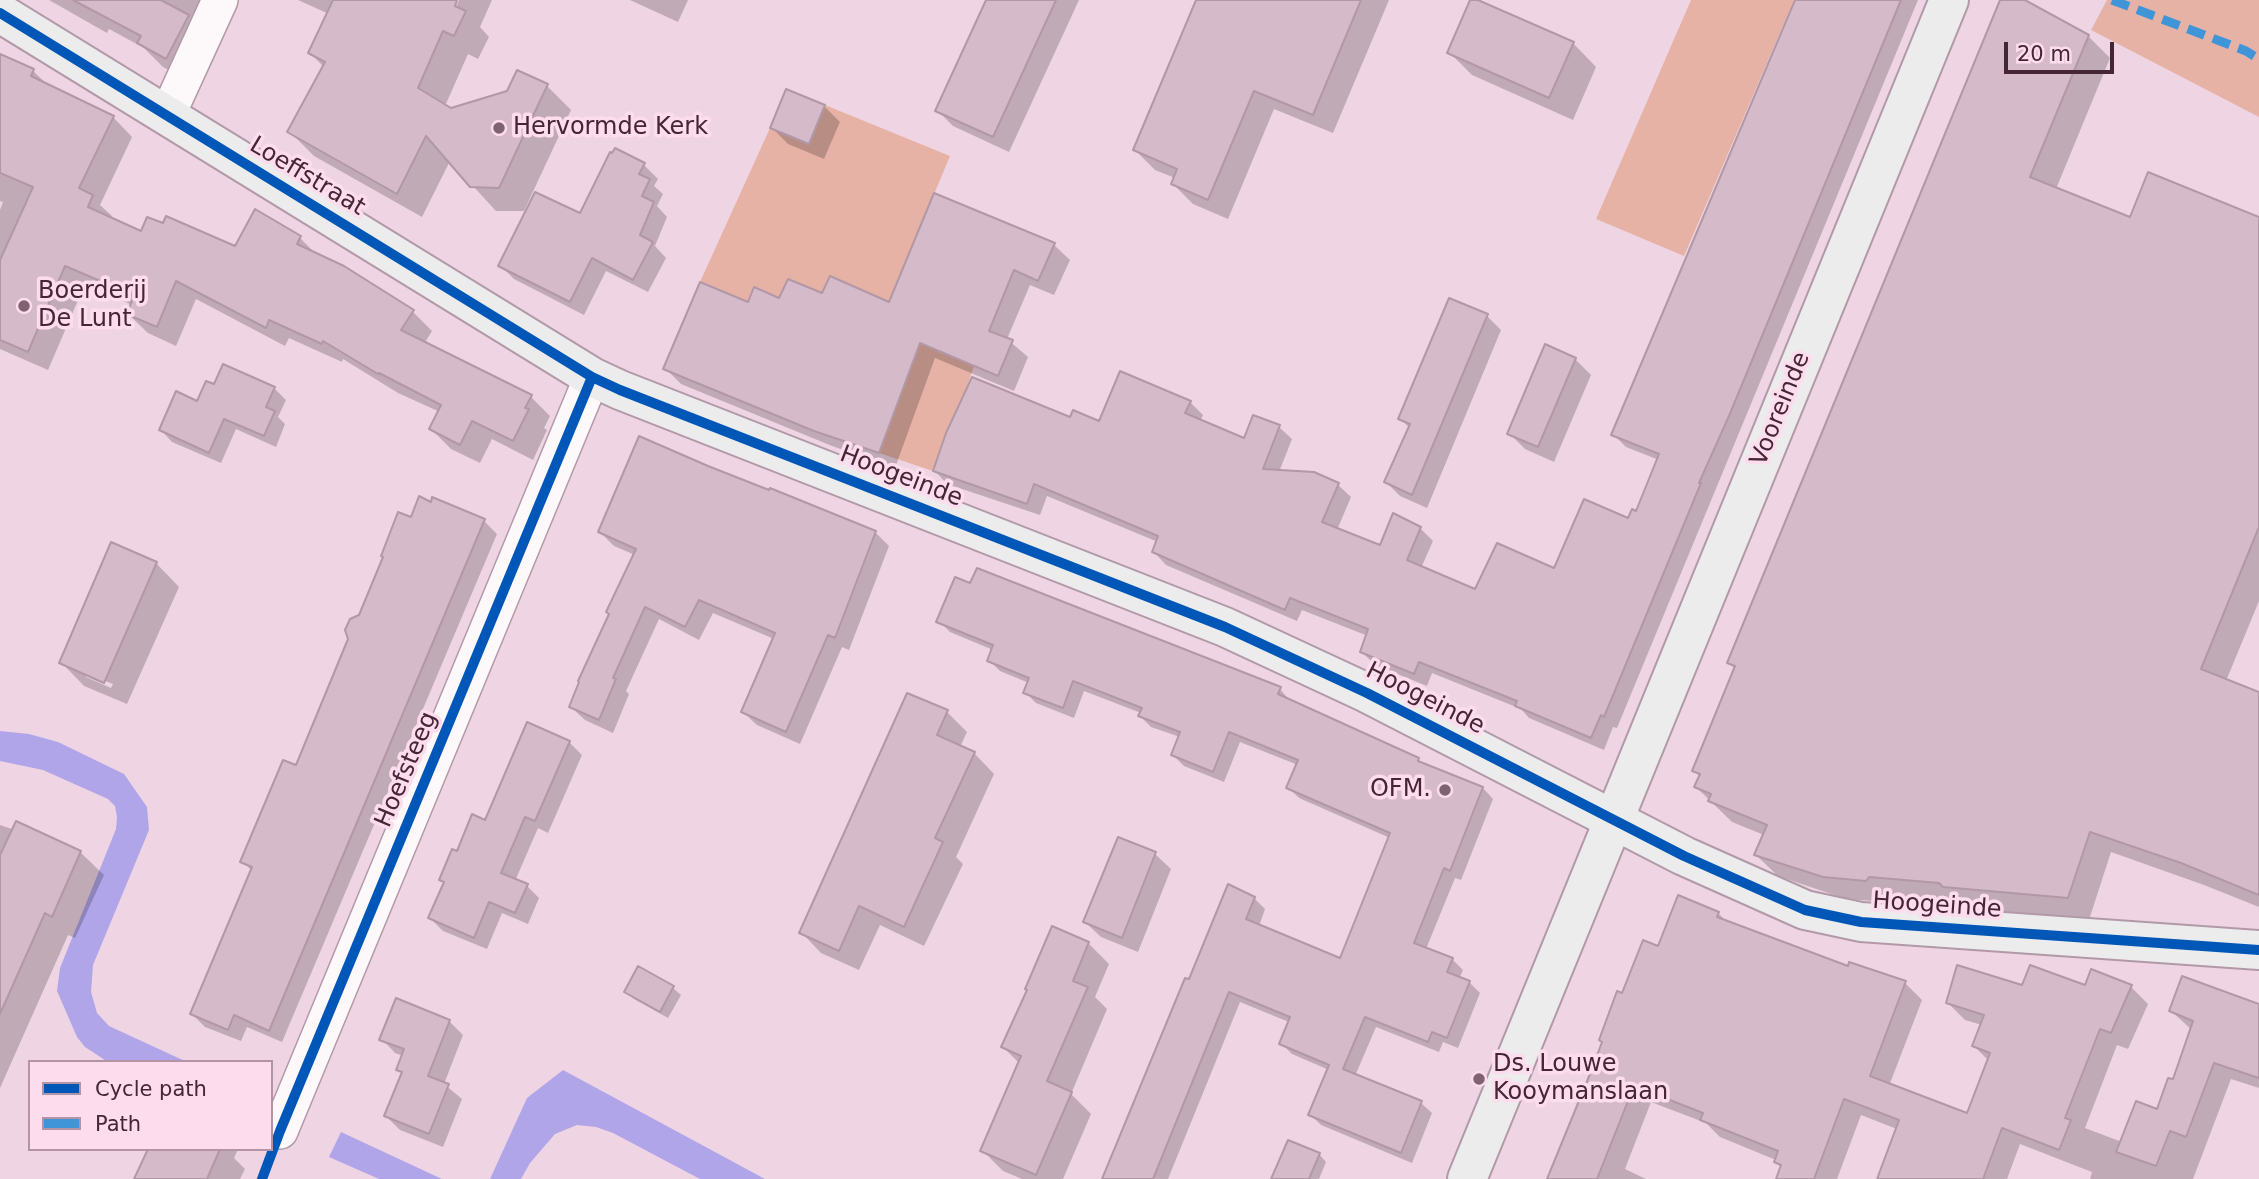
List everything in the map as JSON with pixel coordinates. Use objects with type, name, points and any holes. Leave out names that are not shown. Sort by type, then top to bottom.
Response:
[{"type":"main road","name":"Vooreinde","points":[[1467,1179],[1949,0]]},
{"type":"main road","name":"Loeffstraat","points":[[0,13],[592,377]]},
{"type":"main road","name":"Hoogeinde","points":[[592,377],[1225,626],[1367,692],[1684,856],[1805,911],[1861,922],[2259,950]]},
{"type":"street","points":[[167,117],[220,0]]},
{"type":"street","name":"Hoefsteeg","points":[[280,1130],[592,377]]},
{"type":"shaded area","points":[[1691,0],[1794,0],[1684,256],[1596,219]]},
{"type":"shaded area","points":[[2107,0],[2259,0],[2259,117],[2091,30]]},
{"type":"shaded area","points":[[825,105],[950,156],[879,326],[974,366],[959,410],[951,427],[948,426],[933,471],[879,453],[915,357],[904,352],[870,342],[837,438],[814,431],[872,294],[830,276],[810,320],[805,318],[811,303],[803,299],[807,287],[788,279],[779,298],[754,288],[747,305],[771,316],[763,331],[748,324],[730,363],[719,357],[743,300],[700,282],[770,128],[809,144]]},
{"type":"shaded area","points":[[0,731],[29,734],[58,742],[124,774],[147,807],[149,830],[93,965],[91,992],[97,1013],[109,1026],[183,1060],[105,1060],[85,1047],[77,1037],[57,991],[60,968],[116,829],[115,806],[108,799],[43,770],[0,761]]},
{"type":"shaded area","points":[[563,1070],[765,1179],[700,1179],[613,1133],[596,1127],[577,1125],[555,1134],[530,1163],[521,1179],[490,1179],[527,1098]]},
{"type":"shaded area","points":[[341,1132],[442,1179],[379,1179],[329,1157]]},
{"type":"building","points":[[73,0],[161,0],[189,15],[166,59],[137,43],[141,36]]},
{"type":"building","points":[[333,0],[457,0],[455,6],[466,11],[454,36],[443,31],[418,88],[451,108],[507,91],[517,70],[548,84],[499,188],[470,187],[426,136],[397,194],[287,132],[325,62],[308,53]]},
{"type":"building","points":[[986,0],[1056,0],[993,137],[935,111]]},
{"type":"building","points":[[1196,0],[1361,0],[1313,115],[1254,91],[1208,200],[1171,184],[1177,169],[1133,150]]},
{"type":"building","points":[[1470,0],[1478,0],[1574,42],[1549,98],[1447,53]]},
{"type":"building","points":[[1795,0],[1901,0],[1604,717],[1601,715],[1591,738],[1515,706],[1517,701],[1419,662],[1414,674],[1360,652],[1368,629],[1290,598],[1285,610],[1152,552],[1158,536],[1034,484],[1027,504],[933,471],[946,433],[972,377],[1070,417],[1073,410],[1099,421],[1120,371],[1191,401],[1185,413],[1244,438],[1253,415],[1280,425],[1263,469],[1314,472],[1339,483],[1322,522],[1380,545],[1393,513],[1421,527],[1407,560],[1475,589],[1497,543],[1554,568],[1584,499],[1628,518],[1632,509],[1636,511],[1659,454],[1611,435]]},
{"type":"building","points":[[2000,0],[2025,0],[2089,35],[2030,177],[2130,217],[2148,172],[2259,217],[2259,527],[2201,669],[2259,692],[2259,895],[2181,863],[2090,832],[2068,898],[1943,887],[1939,883],[1869,877],[1866,881],[1823,877],[1754,855],[1767,825],[1708,801],[1711,794],[1694,787],[1700,774],[1692,771],[1735,666],[1727,663]]},
{"type":"building","points":[[0,54],[34,69],[31,76],[114,116],[79,188],[93,195],[88,207],[141,231],[147,217],[163,223],[166,216],[235,246],[255,209],[301,236],[297,244],[344,266],[414,310],[401,330],[532,395],[525,408],[529,409],[513,441],[472,421],[460,445],[429,429],[441,405],[378,374],[323,341],[322,344],[269,320],[266,328],[176,281],[157,327],[126,314],[134,297],[131,294],[65,266],[28,352],[0,340],[0,260],[33,187],[0,173]]},
{"type":"building","points":[[786,89],[825,105],[809,144],[770,128]]},
{"type":"building","points":[[615,148],[645,163],[639,174],[650,179],[642,196],[654,202],[640,235],[653,242],[633,280],[592,258],[570,302],[498,266],[535,192],[580,213],[610,152]]},
{"type":"building","points":[[934,193],[1055,243],[1038,281],[1014,270],[989,331],[1013,340],[998,376],[920,343],[879,453],[814,431],[663,369],[700,282],[748,302],[754,287],[779,298],[788,279],[822,293],[830,276],[889,302]]},
{"type":"building","points":[[1449,298],[1488,314],[1412,495],[1384,482],[1410,424],[1398,419]]},
{"type":"building","points":[[1545,344],[1576,358],[1538,447],[1507,434]]},
{"type":"building","points":[[223,364],[275,387],[266,407],[275,411],[264,436],[224,419],[209,453],[159,430],[176,391],[197,401],[206,381],[214,384]]},
{"type":"building","points":[[639,436],[708,466],[876,531],[835,638],[828,635],[786,732],[741,712],[775,633],[699,600],[685,627],[645,607],[613,678],[616,679],[599,720],[569,707],[609,614],[606,612],[636,549],[598,532]]},
{"type":"building","points":[[419,496],[431,502],[432,497],[485,519],[269,1031],[234,1015],[228,1030],[190,1014],[252,867],[240,862],[283,760],[296,765],[348,639],[345,630],[350,619],[359,615],[398,512],[411,517]]},
{"type":"building","points":[[111,542],[157,562],[104,683],[59,663]]},
{"type":"building","points":[[977,568],[1281,687],[1278,694],[1419,758],[1418,761],[1483,787],[1450,871],[1444,868],[1414,943],[1453,958],[1447,972],[1470,981],[1447,1038],[1432,1032],[1428,1042],[1365,1017],[1343,1069],[1422,1101],[1401,1153],[1308,1115],[1329,1065],[1279,1044],[1290,1017],[1229,992],[1153,1179],[1102,1179],[1185,978],[1189,979],[1228,884],[1255,897],[1246,919],[1340,958],[1390,833],[1286,788],[1298,760],[1229,732],[1213,772],[1171,755],[1180,732],[1138,716],[1142,708],[1073,681],[1063,708],[1023,693],[1029,678],[987,661],[993,645],[936,622],[955,577],[970,583]]},
{"type":"building","points":[[907,693],[948,710],[937,735],[975,752],[935,838],[943,842],[904,927],[859,906],[839,951],[799,933]]},
{"type":"building","points":[[527,722],[570,741],[535,821],[525,817],[501,873],[528,884],[515,913],[489,902],[474,938],[428,918],[444,882],[439,880],[452,849],[457,851],[472,814],[485,820]]},
{"type":"building","points":[[16,821],[81,851],[52,917],[45,913],[0,1014],[0,855]]},
{"type":"building","points":[[1118,837],[1156,852],[1122,938],[1083,922]]},
{"type":"building","points":[[1678,895],[1719,912],[1717,917],[1848,966],[1849,962],[1906,981],[1870,1076],[1967,1113],[1990,1053],[1972,1046],[1984,1015],[1946,1003],[1957,965],[2022,985],[2030,965],[2085,985],[2091,969],[2132,985],[2111,1033],[2100,1029],[2065,1118],[2071,1120],[2059,1150],[2002,1128],[1983,1179],[1877,1179],[1899,1120],[1844,1099],[1814,1179],[1776,1179],[1781,1165],[1774,1162],[1778,1151],[1700,1120],[1703,1113],[1634,1086],[1597,1179],[1547,1179],[1592,1069],[1602,1042],[1599,1040],[1617,991],[1622,993],[1643,940],[1658,946]]},
{"type":"building","points":[[1052,926],[1089,942],[1073,981],[1088,987],[1047,1081],[1072,1092],[1036,1175],[980,1151],[1021,1056],[1001,1047]]},
{"type":"building","points":[[638,966],[674,986],[660,1012],[624,992]]},
{"type":"building","points":[[2182,976],[2259,1004],[2259,1078],[2214,1063],[2186,1137],[2170,1131],[2156,1166],[2116,1152],[2136,1101],[2157,1109],[2168,1078],[2173,1079],[2193,1021],[2169,1011]]},
{"type":"building","points":[[396,998],[450,1020],[428,1076],[449,1084],[429,1134],[384,1116],[402,1072],[396,1070],[404,1049],[379,1040]]},
{"type":"building","points":[[1288,1140],[1320,1153],[1309,1179],[1271,1179]]},
{"type":"building","points":[[147,1151],[219,1151],[207,1179],[134,1179]]},
{"type":"marked path","points":[[2112,0],[2246,51],[2259,59]]},
{"type":"cycle path","points":[[0,13],[592,377],[1225,627],[1367,693],[1684,856],[1805,910],[1861,922],[2259,950]]},
{"type":"cycle path","points":[[273,1150],[592,377]]},
{"type":"cycle path","points":[[262,1179],[272,1151]]},
{"type":"place","name":"Hervormde Kerk","points":[[499,128]]},
{"type":"place","name":"Boerderij De Lunt","points":[[24,306]]},
{"type":"place","name":"OFM.","points":[[1445,790]]},
{"type":"place","name":"Ds. Louwe Kooymanslaan","points":[[1479,1079]]}]
